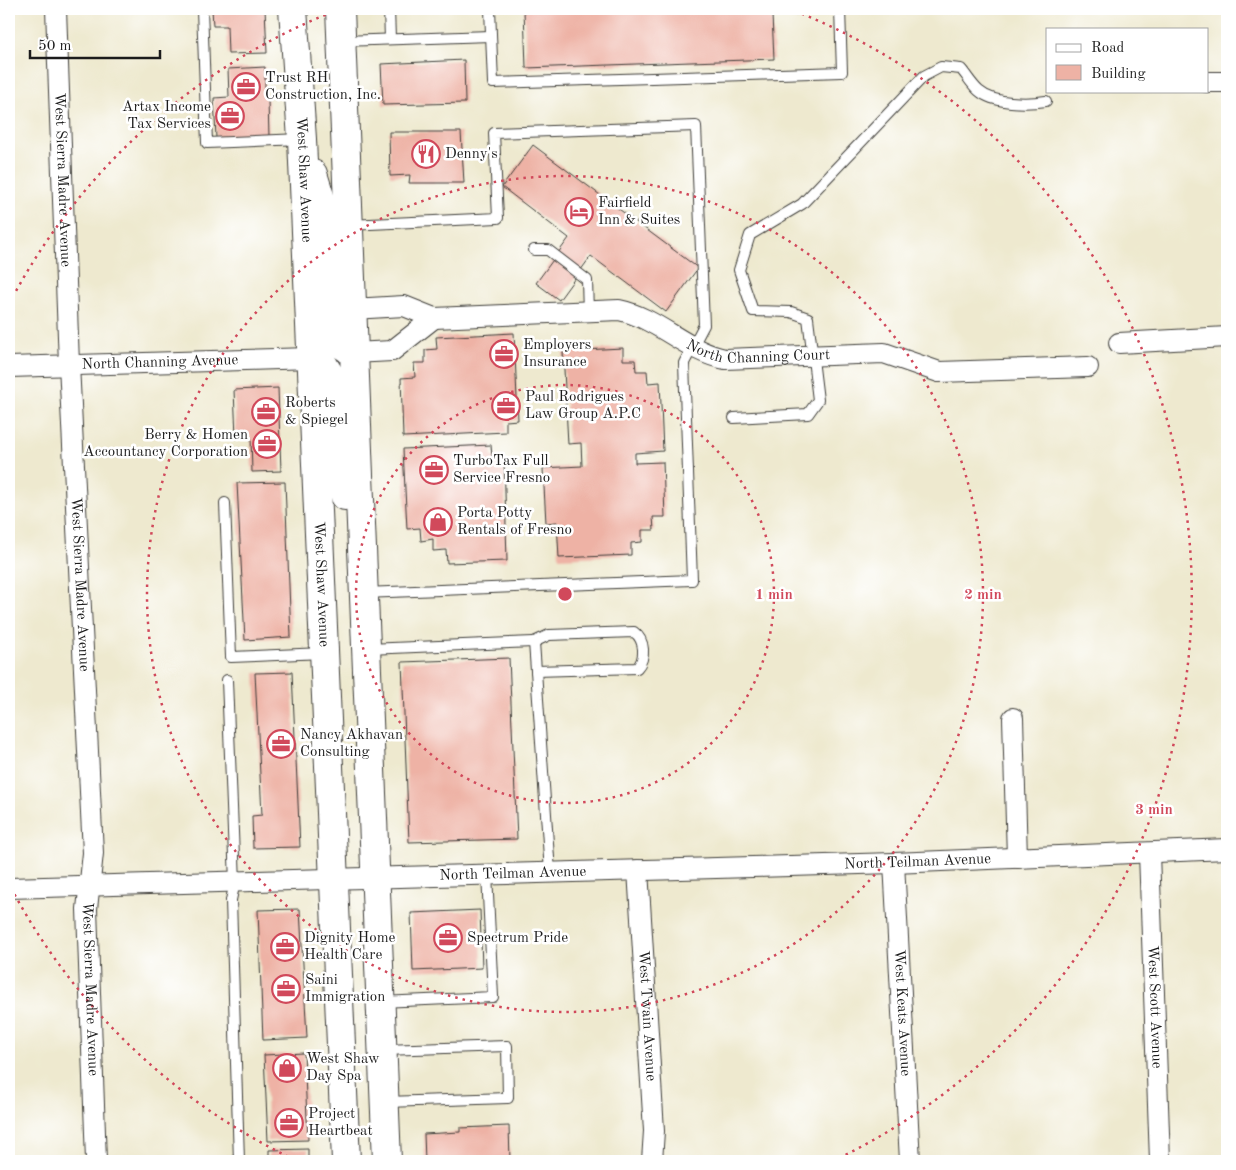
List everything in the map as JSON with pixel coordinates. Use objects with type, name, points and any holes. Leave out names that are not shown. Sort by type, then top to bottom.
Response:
[{"type":"main road","name":"West Shaw Avenue","points":[[292,9],[302,139],[346,1161]]},
{"type":"main road","points":[[340,9],[387,1161]]},
{"type":"main road","points":[[302,139],[328,222],[335,340],[354,353]]},
{"type":"main road","points":[[311,358],[322,362],[331,377],[340,476],[345,496],[360,530]]},
{"type":"street","name":"West Sierra Madre Avenue","points":[[56,9],[70,364],[93,853],[87,909],[96,1161]]},
{"type":"street","points":[[1208,82],[1227,82]]},
{"type":"street","name":"North Channing Court","points":[[352,309],[404,306],[434,318],[619,310],[632,313],[692,345],[725,359],[884,353],[939,372],[1088,367]]},
{"type":"street","points":[[354,353],[392,351],[434,318]]},
{"type":"street","points":[[1119,343],[1227,337]]},
{"type":"street","name":"North Channing Avenue","points":[[9,367],[311,358]]},
{"type":"street","points":[[1013,718],[1017,858]]},
{"type":"street","name":"North Teilman Avenue","points":[[9,888],[375,876],[894,863],[1227,849]]},
{"type":"street","name":"West Scott Avenue","points":[[1149,853],[1160,1161]]},
{"type":"street","name":"West Keats Avenue","points":[[894,863],[910,1161]]},
{"type":"street","name":"West Twain Avenue","points":[[638,870],[654,1131],[652,1161]]},
{"type":"lane","points":[[202,9],[207,143],[302,139]]},
{"type":"lane","points":[[389,9],[390,39]]},
{"type":"lane","points":[[490,9],[492,83],[842,72],[840,9]]},
{"type":"lane","points":[[342,41],[491,36]]},
{"type":"lane","points":[[734,418],[808,414],[818,400],[808,318],[791,312],[753,311],[739,270],[750,235],[802,204],[924,76],[941,67],[961,69],[979,92],[998,100],[1046,101]]},
{"type":"lane","points":[[348,225],[498,218],[494,133],[696,126],[704,325],[692,345],[684,364],[692,580],[363,593]]},
{"type":"lane","points":[[534,250],[548,250],[587,280],[588,312]]},
{"type":"lane","points":[[224,503],[231,657],[324,653]]},
{"type":"lane","points":[[365,649],[534,642],[549,635],[634,632],[641,638],[643,645],[642,663],[637,668],[536,671]]},
{"type":"lane","points":[[534,642],[550,872]]},
{"type":"lane","points":[[227,680],[235,882],[230,900],[239,1161]]},
{"type":"lane","points":[[380,1002],[493,997],[487,874]]},
{"type":"lane","points":[[382,1050],[507,1046],[508,1098],[385,1102]]},
{"type":"building","points":[[212,9],[265,9],[267,53],[228,54],[227,26],[213,26]]},
{"type":"building","points":[[828,9],[828,14],[772,15],[774,59],[526,68],[524,10]]},
{"type":"building","points":[[464,60],[465,103],[383,105],[381,64]]},
{"type":"building","points":[[265,67],[265,98],[268,100],[269,137],[216,138],[214,98],[229,97],[228,69]]},
{"type":"building","name":"Denny's","points":[[389,132],[461,132],[464,183],[409,183],[410,175],[390,176]]},
{"type":"building","name":"Fairfield Inn & Suites","points":[[533,145],[698,268],[666,312],[591,256],[559,300],[536,283],[569,238],[502,187]]},
{"type":"building","points":[[514,333],[518,420],[506,421],[506,432],[403,437],[401,378],[415,377],[414,363],[425,363],[425,350],[437,349],[436,337]]},
{"type":"building","points":[[623,348],[623,360],[635,360],[636,371],[647,371],[648,383],[660,382],[663,451],[635,453],[635,463],[663,462],[665,517],[653,517],[654,530],[642,530],[642,542],[631,543],[631,555],[559,558],[557,522],[546,523],[543,468],[582,466],[581,443],[568,444],[563,351]]},
{"type":"building","points":[[278,388],[281,471],[252,472],[251,437],[236,437],[234,390]]},
{"type":"building","points":[[491,445],[492,457],[504,456],[507,561],[447,563],[446,550],[433,551],[433,539],[421,541],[420,528],[407,529],[403,449]]},
{"type":"building","points":[[285,482],[291,637],[245,640],[237,483]]},
{"type":"building","points":[[509,658],[517,839],[409,842],[402,662]]},
{"type":"building","points":[[292,672],[300,847],[253,848],[252,816],[262,815],[255,673]]},
{"type":"building","points":[[300,909],[307,1038],[263,1040],[258,910]]},
{"type":"building","points":[[480,910],[482,968],[413,971],[411,913]]},
{"type":"building","points":[[304,1053],[308,1140],[268,1141],[264,1055]]},
{"type":"building","points":[[509,1126],[510,1161],[425,1161],[424,1134],[460,1132],[460,1128]]},
{"type":"building","points":[[308,1149],[308,1161],[269,1161],[269,1150]]},
{"type":"place","name":"Trust RH Construction, Inc.","points":[[246,87]]},
{"type":"place","name":"Artax Income Tax Services","points":[[230,116]]},
{"type":"place","name":"Denny's","points":[[426,154]]},
{"type":"place","name":"Fairfield Inn & Suites","points":[[579,212]]},
{"type":"place","name":"Employers Insurance","points":[[504,354]]},
{"type":"place","name":"Paul Rodrigues Law Group A.P.C","points":[[506,406]]},
{"type":"place","name":"Roberts & Spiegel","points":[[266,412]]},
{"type":"place","name":"Berry & Homen Accountancy Corporation","points":[[267,444]]},
{"type":"place","name":"TurboTax Full Service Fresno","points":[[434,470]]},
{"type":"place","name":"Porta Potty Rentals of Fresno","points":[[438,522]]},
{"type":"place","name":"Nancy Akhavan Consulting","points":[[281,744]]},
{"type":"place","name":"Spectrum Pride","points":[[448,938]]},
{"type":"place","name":"Dignity Home Health Care","points":[[285,947]]},
{"type":"place","name":"Saini Immigration","points":[[286,989]]},
{"type":"place","name":"West Shaw Day Spa","points":[[287,1068]]},
{"type":"place","name":"Project Heartbeat","points":[[289,1123]]}]
